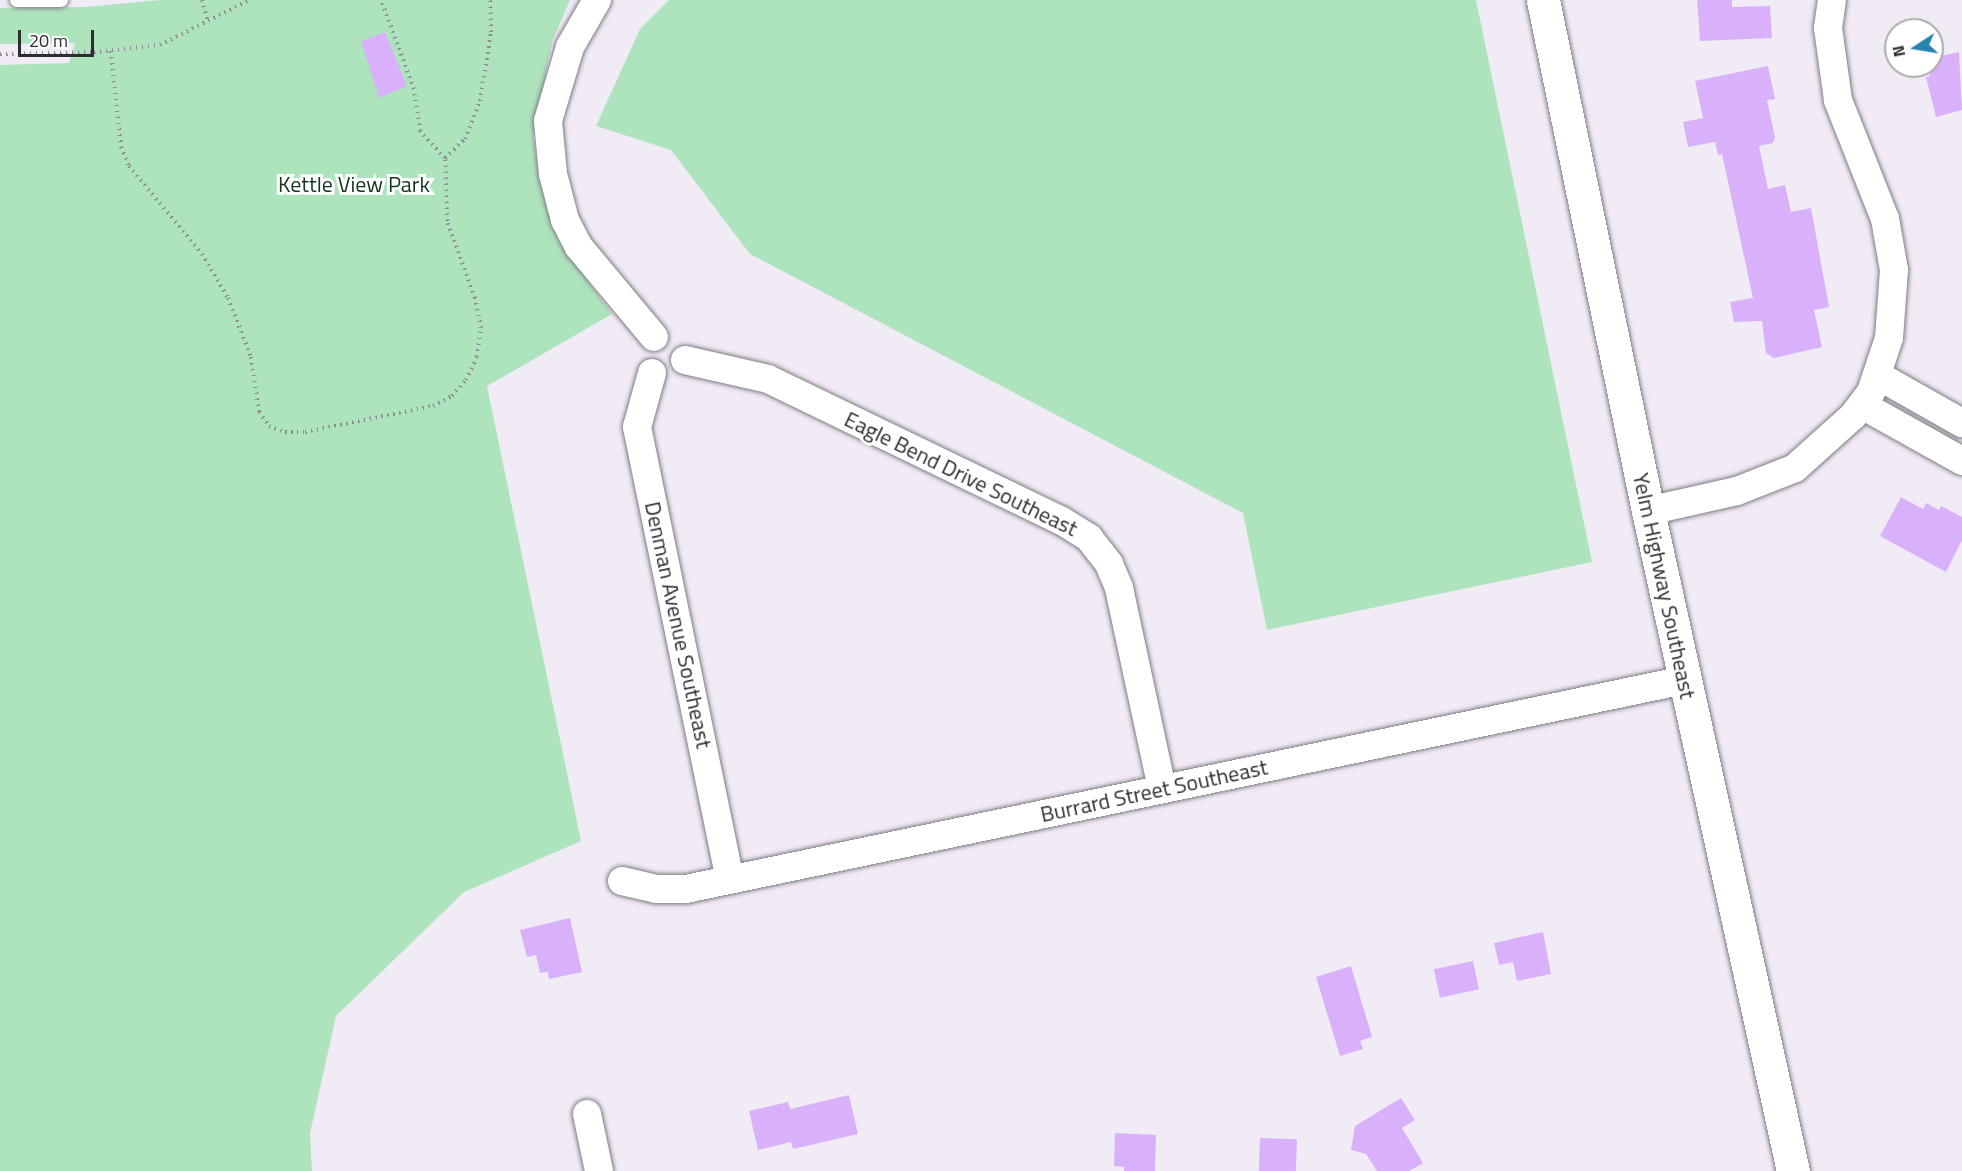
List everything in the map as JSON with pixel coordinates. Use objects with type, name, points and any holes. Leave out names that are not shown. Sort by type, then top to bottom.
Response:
[{"type":"main road","name":"Yelm Highway Southeast","points":[[1543,0],[1647,511],[1793,1171]]},
{"type":"street","points":[[597,0],[570,47],[551,109],[548,121],[553,174],[565,220],[579,247],[654,337]]},
{"type":"street","points":[[1647,511],[1737,491],[1795,468],[1862,405],[1877,375],[1889,338],[1894,270],[1885,219],[1838,100],[1828,27],[1832,0]]},
{"type":"street","points":[[661,334],[677,338],[686,352],[685,360],[676,373],[660,376],[652,373],[644,359],[647,343],[661,334]]},
{"type":"street","name":"Eagle Bend Drive Southeast","points":[[685,360],[768,379],[1062,521],[1089,538],[1109,564],[1119,588],[1162,789]]},
{"type":"street","name":"Denman Avenue Southeast","points":[[652,373],[638,427],[730,879]]},
{"type":"street","points":[[1877,375],[1962,423]]},
{"type":"street","points":[[1862,405],[1962,461]]},
{"type":"street","name":"Burrard Street Southeast","points":[[622,881],[656,889],[686,889],[1685,680]]},
{"type":"street","points":[[587,1114],[599,1171]]},
{"type":"lane","points":[[17,0],[62,0]]},
{"type":"path","points":[[202,0],[208,23]]},
{"type":"path","points":[[0,54],[111,51],[160,45],[208,23],[249,0]]},
{"type":"path","points":[[111,51],[121,147],[129,166],[202,254],[240,323],[251,357],[259,412],[269,426],[285,432],[305,432],[433,406],[452,396],[466,380],[477,357],[482,328],[475,297],[447,221],[445,158],[420,131],[414,89],[381,0]]},
{"type":"path","points":[[445,158],[465,139],[480,101],[491,32],[490,0]]},
{"type":"green space","name":"Kettle View Park","points":[[161,0],[570,0],[552,42],[533,136],[541,189],[559,242],[612,314],[487,386],[581,841],[464,892],[336,1016],[310,1133],[312,1171],[0,1171],[0,65],[69,63],[75,43],[0,44],[0,8],[85,7]]},
{"type":"green space","points":[[669,0],[1476,0],[1592,562],[1267,630],[1243,513],[750,254],[671,150],[596,126],[640,29]]},
{"type":"building","points":[[1697,0],[1732,0],[1732,7],[1770,6],[1772,38],[1700,41]]},
{"type":"building","points":[[385,32],[407,86],[379,98],[361,41]]},
{"type":"building","points":[[1959,52],[1962,110],[1936,117],[1926,78],[1944,78],[1944,55]]},
{"type":"building","points":[[1768,66],[1775,99],[1767,100],[1775,137],[1773,143],[1759,146],[1768,189],[1785,185],[1791,212],[1811,208],[1829,307],[1814,310],[1822,347],[1774,358],[1766,353],[1762,321],[1734,322],[1730,302],[1753,298],[1722,154],[1718,155],[1715,142],[1688,147],[1683,122],[1703,118],[1695,81]]},
{"type":"building","points":[[1901,497],[1923,509],[1926,503],[1939,510],[1941,506],[1962,517],[1962,540],[1946,572],[1880,536]]},
{"type":"building","points":[[570,918],[582,972],[549,979],[548,972],[540,973],[536,955],[527,957],[520,930]]},
{"type":"building","points":[[1543,932],[1551,974],[1517,981],[1513,962],[1499,965],[1494,943]]},
{"type":"building","points":[[1473,961],[1479,989],[1440,998],[1434,969]]},
{"type":"building","points":[[1351,966],[1372,1037],[1360,1041],[1363,1049],[1340,1056],[1316,977]]},
{"type":"building","points":[[849,1095],[858,1134],[793,1149],[791,1142],[758,1150],[749,1111],[788,1102],[790,1109]]},
{"type":"building","points":[[1401,1098],[1415,1120],[1402,1128],[1423,1163],[1409,1171],[1377,1171],[1366,1154],[1351,1150],[1355,1126]]},
{"type":"building","points":[[1115,1133],[1156,1135],[1155,1171],[1124,1171],[1124,1167],[1114,1166]]},
{"type":"building","points":[[1260,1138],[1297,1139],[1296,1171],[1259,1171]]}]
